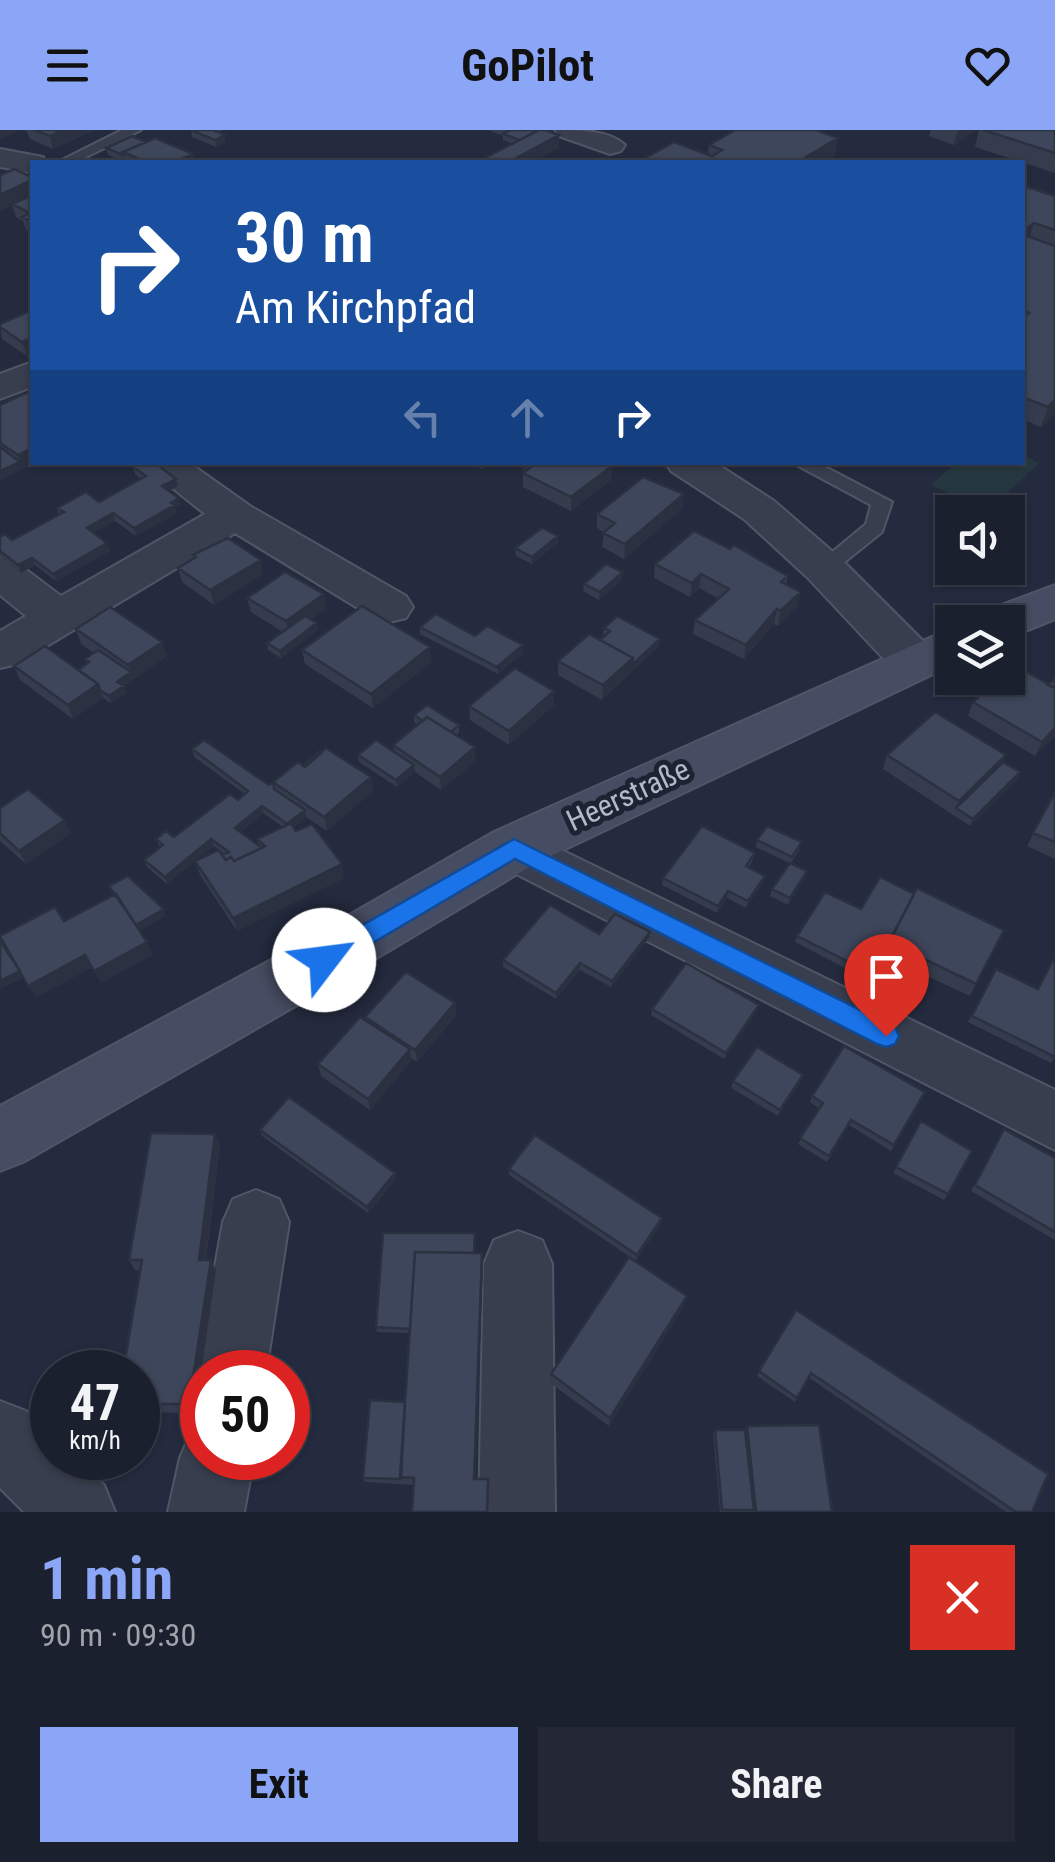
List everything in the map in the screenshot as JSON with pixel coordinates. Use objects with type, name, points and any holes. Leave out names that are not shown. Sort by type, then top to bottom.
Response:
[{"type":"main road","points":[[1025,614],[1055,601]]},
{"type":"main road","name":"Heerstraße","points":[[0,1140],[292,978],[514,848],[933,653]]},
{"type":"street","points":[[570,130],[610,145],[580,160]]},
{"type":"street","points":[[0,158],[30,164]]},
{"type":"street","points":[[164,465],[235,515],[390,607]]},
{"type":"street","points":[[690,465],[760,510],[824,568],[933,653]]},
{"type":"street","points":[[0,652],[235,515]]},
{"type":"street","points":[[0,572],[57,617]]},
{"type":"street","points":[[514,848],[1055,1120]]},
{"type":"street","points":[[235,1350],[256,1222]]},
{"type":"street","points":[[517,1512],[518,1264]]},
{"type":"street","points":[[0,1437],[77,1512]]},
{"type":"street","points":[[206,1512],[213,1480]]},
{"type":"lane","points":[[68,160],[134,130]]},
{"type":"lane","points":[[806,465],[882,502],[875,527],[824,568]]},
{"type":"shaded area","points":[[1025,456],[1039,463],[1005,495],[953,495],[931,485],[954,465],[1025,465]]},
{"type":"building","points":[[35,130],[62,130],[50,136]]},
{"type":"building","points":[[191,130],[213,130],[225,135],[215,140]]},
{"type":"building","points":[[510,130],[539,130],[520,140],[503,134]]},
{"type":"building","points":[[539,130],[559,135],[513,160],[481,160]]},
{"type":"building","points":[[735,130],[816,130],[838,138],[806,157],[815,160],[642,160],[674,142],[712,156],[722,150],[709,145]]},
{"type":"building","points":[[983,130],[1055,130],[1055,153]]},
{"type":"building","points":[[132,136],[146,142],[123,155],[106,148]]},
{"type":"building","points":[[155,138],[193,154],[180,160],[141,160],[123,152]]},
{"type":"building","points":[[14,169],[30,176],[30,181],[0,195],[0,175]]},
{"type":"building","points":[[1025,186],[1055,196],[1055,230],[1034,223],[1025,230]]},
{"type":"building","points":[[30,196],[30,213],[12,204]]},
{"type":"building","points":[[1025,235],[1055,246],[1055,400],[1048,407],[1025,398],[1025,316],[1029,313],[1025,311]]},
{"type":"building","points":[[30,311],[30,339],[22,342],[0,324]]},
{"type":"building","points":[[30,391],[30,449],[18,455],[0,443],[0,405]]},
{"type":"building","points":[[0,447],[20,462],[0,471]]},
{"type":"building","points":[[158,465],[176,479],[162,486],[179,498],[171,503],[175,505],[134,528],[113,513],[87,528],[107,543],[53,574],[32,558],[18,565],[0,551],[0,537],[5,534],[12,540],[64,512],[57,508],[86,492],[99,502],[146,476],[133,467]]},
{"type":"building","points":[[532,465],[612,466],[571,497],[523,473]]},
{"type":"building","points":[[643,477],[684,494],[625,544],[603,533],[615,523],[597,514]]},
{"type":"building","points":[[542,528],[558,536],[532,557],[515,548]]},
{"type":"building","points":[[694,531],[730,549],[734,545],[788,576],[781,582],[801,592],[780,611],[777,609],[746,645],[695,620],[729,589],[701,574],[692,583],[655,564]]},
{"type":"building","points":[[228,538],[261,560],[210,590],[178,568],[196,557],[193,555]]},
{"type":"building","points":[[606,564],[623,572],[600,592],[584,584]]},
{"type":"building","points":[[285,572],[324,594],[286,621],[247,598]]},
{"type":"building","points":[[362,606],[430,647],[371,694],[302,650]]},
{"type":"building","points":[[110,607],[162,642],[128,665],[76,629]]},
{"type":"building","points":[[436,614],[475,636],[487,626],[523,645],[497,667],[420,627]]},
{"type":"building","points":[[305,616],[317,623],[280,651],[267,643]]},
{"type":"building","points":[[617,616],[660,639],[632,665],[633,658],[600,640],[610,631],[604,628]]},
{"type":"building","points":[[589,634],[633,658],[603,685],[558,661]]},
{"type":"building","points":[[45,646],[98,684],[68,705],[14,666]]},
{"type":"building","points":[[98,650],[131,672],[117,682],[124,686],[109,696],[78,670]]},
{"type":"building","points":[[515,668],[554,691],[509,731],[469,706]]},
{"type":"building","points":[[1025,671],[1055,688],[1055,728],[1042,742],[973,702],[981,695],[1025,695]]},
{"type":"building","points":[[427,705],[459,725],[451,732],[427,717],[423,721],[414,715]]},
{"type":"building","points":[[935,712],[1006,755],[959,801],[887,755]]},
{"type":"building","points":[[427,717],[475,747],[440,777],[393,745]]},
{"type":"building","points":[[204,740],[269,785],[293,766],[273,782],[274,789],[305,810],[287,824],[262,806],[235,828],[262,848],[234,861],[231,857],[226,860],[222,855],[229,852],[211,839],[165,877],[144,860],[163,845],[156,839],[166,831],[174,837],[230,794],[238,800],[248,791],[192,749]]},
{"type":"building","points":[[376,740],[414,765],[396,780],[358,755]]},
{"type":"building","points":[[326,748],[371,777],[324,817],[273,782],[298,762],[305,767]]},
{"type":"building","points":[[1003,762],[1020,772],[973,819],[956,808]]},
{"type":"building","points":[[28,789],[65,820],[19,851],[0,833],[0,808]]},
{"type":"building","points":[[1055,792],[1055,842],[1033,833]]},
{"type":"building","points":[[291,823],[296,831],[312,824],[342,864],[233,918],[195,861],[218,850],[226,860],[231,857],[234,861],[265,846],[257,839]]},
{"type":"building","points":[[702,826],[755,853],[746,866],[765,876],[748,901],[728,891],[718,906],[663,878]]},
{"type":"building","points":[[767,826],[802,842],[792,857],[757,840]]},
{"type":"building","points":[[790,863],[807,871],[790,898],[772,889]]},
{"type":"building","points":[[128,876],[164,909],[136,925],[109,886]]},
{"type":"building","points":[[880,877],[914,894],[873,974],[797,936],[825,892],[861,909]]},
{"type":"building","points":[[917,888],[1004,930],[976,984],[889,942]]},
{"type":"building","points":[[116,894],[147,942],[94,971],[85,955],[28,986],[0,936],[55,907],[64,921]]},
{"type":"building","points":[[550,905],[599,934],[615,914],[650,932],[612,981],[580,963],[556,993],[503,960]]},
{"type":"building","points":[[0,941],[20,971],[0,981]]},
{"type":"building","points":[[1053,960],[1055,1057],[972,1016],[996,969],[1038,989]]},
{"type":"building","points":[[686,963],[759,1005],[726,1053],[652,1009]]},
{"type":"building","points":[[406,972],[455,1003],[415,1050],[365,1017]]},
{"type":"building","points":[[360,1017],[410,1049],[368,1099],[318,1064]]},
{"type":"building","points":[[844,1046],[925,1092],[894,1145],[851,1120],[829,1156],[800,1138],[823,1103],[812,1096]]},
{"type":"building","points":[[757,1047],[803,1075],[780,1110],[733,1081]]},
{"type":"building","points":[[289,1097],[395,1173],[367,1207],[260,1130]]},
{"type":"building","points":[[921,1121],[972,1151],[948,1194],[896,1167]]},
{"type":"building","points":[[1004,1129],[1055,1158],[1055,1232],[975,1185]]},
{"type":"building","points":[[151,1133],[215,1134],[199,1260],[211,1260],[197,1350],[180,1350],[180,1404],[160,1404],[160,1350],[127,1350],[142,1260],[129,1260]]},
{"type":"building","points":[[535,1135],[662,1218],[637,1255],[509,1169]]},
{"type":"building","points":[[383,1233],[475,1233],[474,1253],[415,1252],[410,1329],[376,1327]]},
{"type":"building","points":[[415,1252],[482,1253],[474,1479],[488,1479],[487,1512],[412,1512],[414,1478],[400,1477]]},
{"type":"building","points":[[629,1257],[687,1296],[610,1418],[551,1374]]},
{"type":"building","points":[[796,1310],[1048,1474],[1032,1512],[1016,1512],[811,1373],[797,1398],[759,1371]]},
{"type":"building","points":[[370,1400],[405,1402],[401,1479],[363,1478]]},
{"type":"building","points":[[819,1425],[832,1512],[756,1512],[747,1426]]},
{"type":"building","points":[[715,1430],[745,1430],[754,1510],[722,1510]]},
{"type":"route","points":[[324,960],[514,848],[886,1036]]}]
